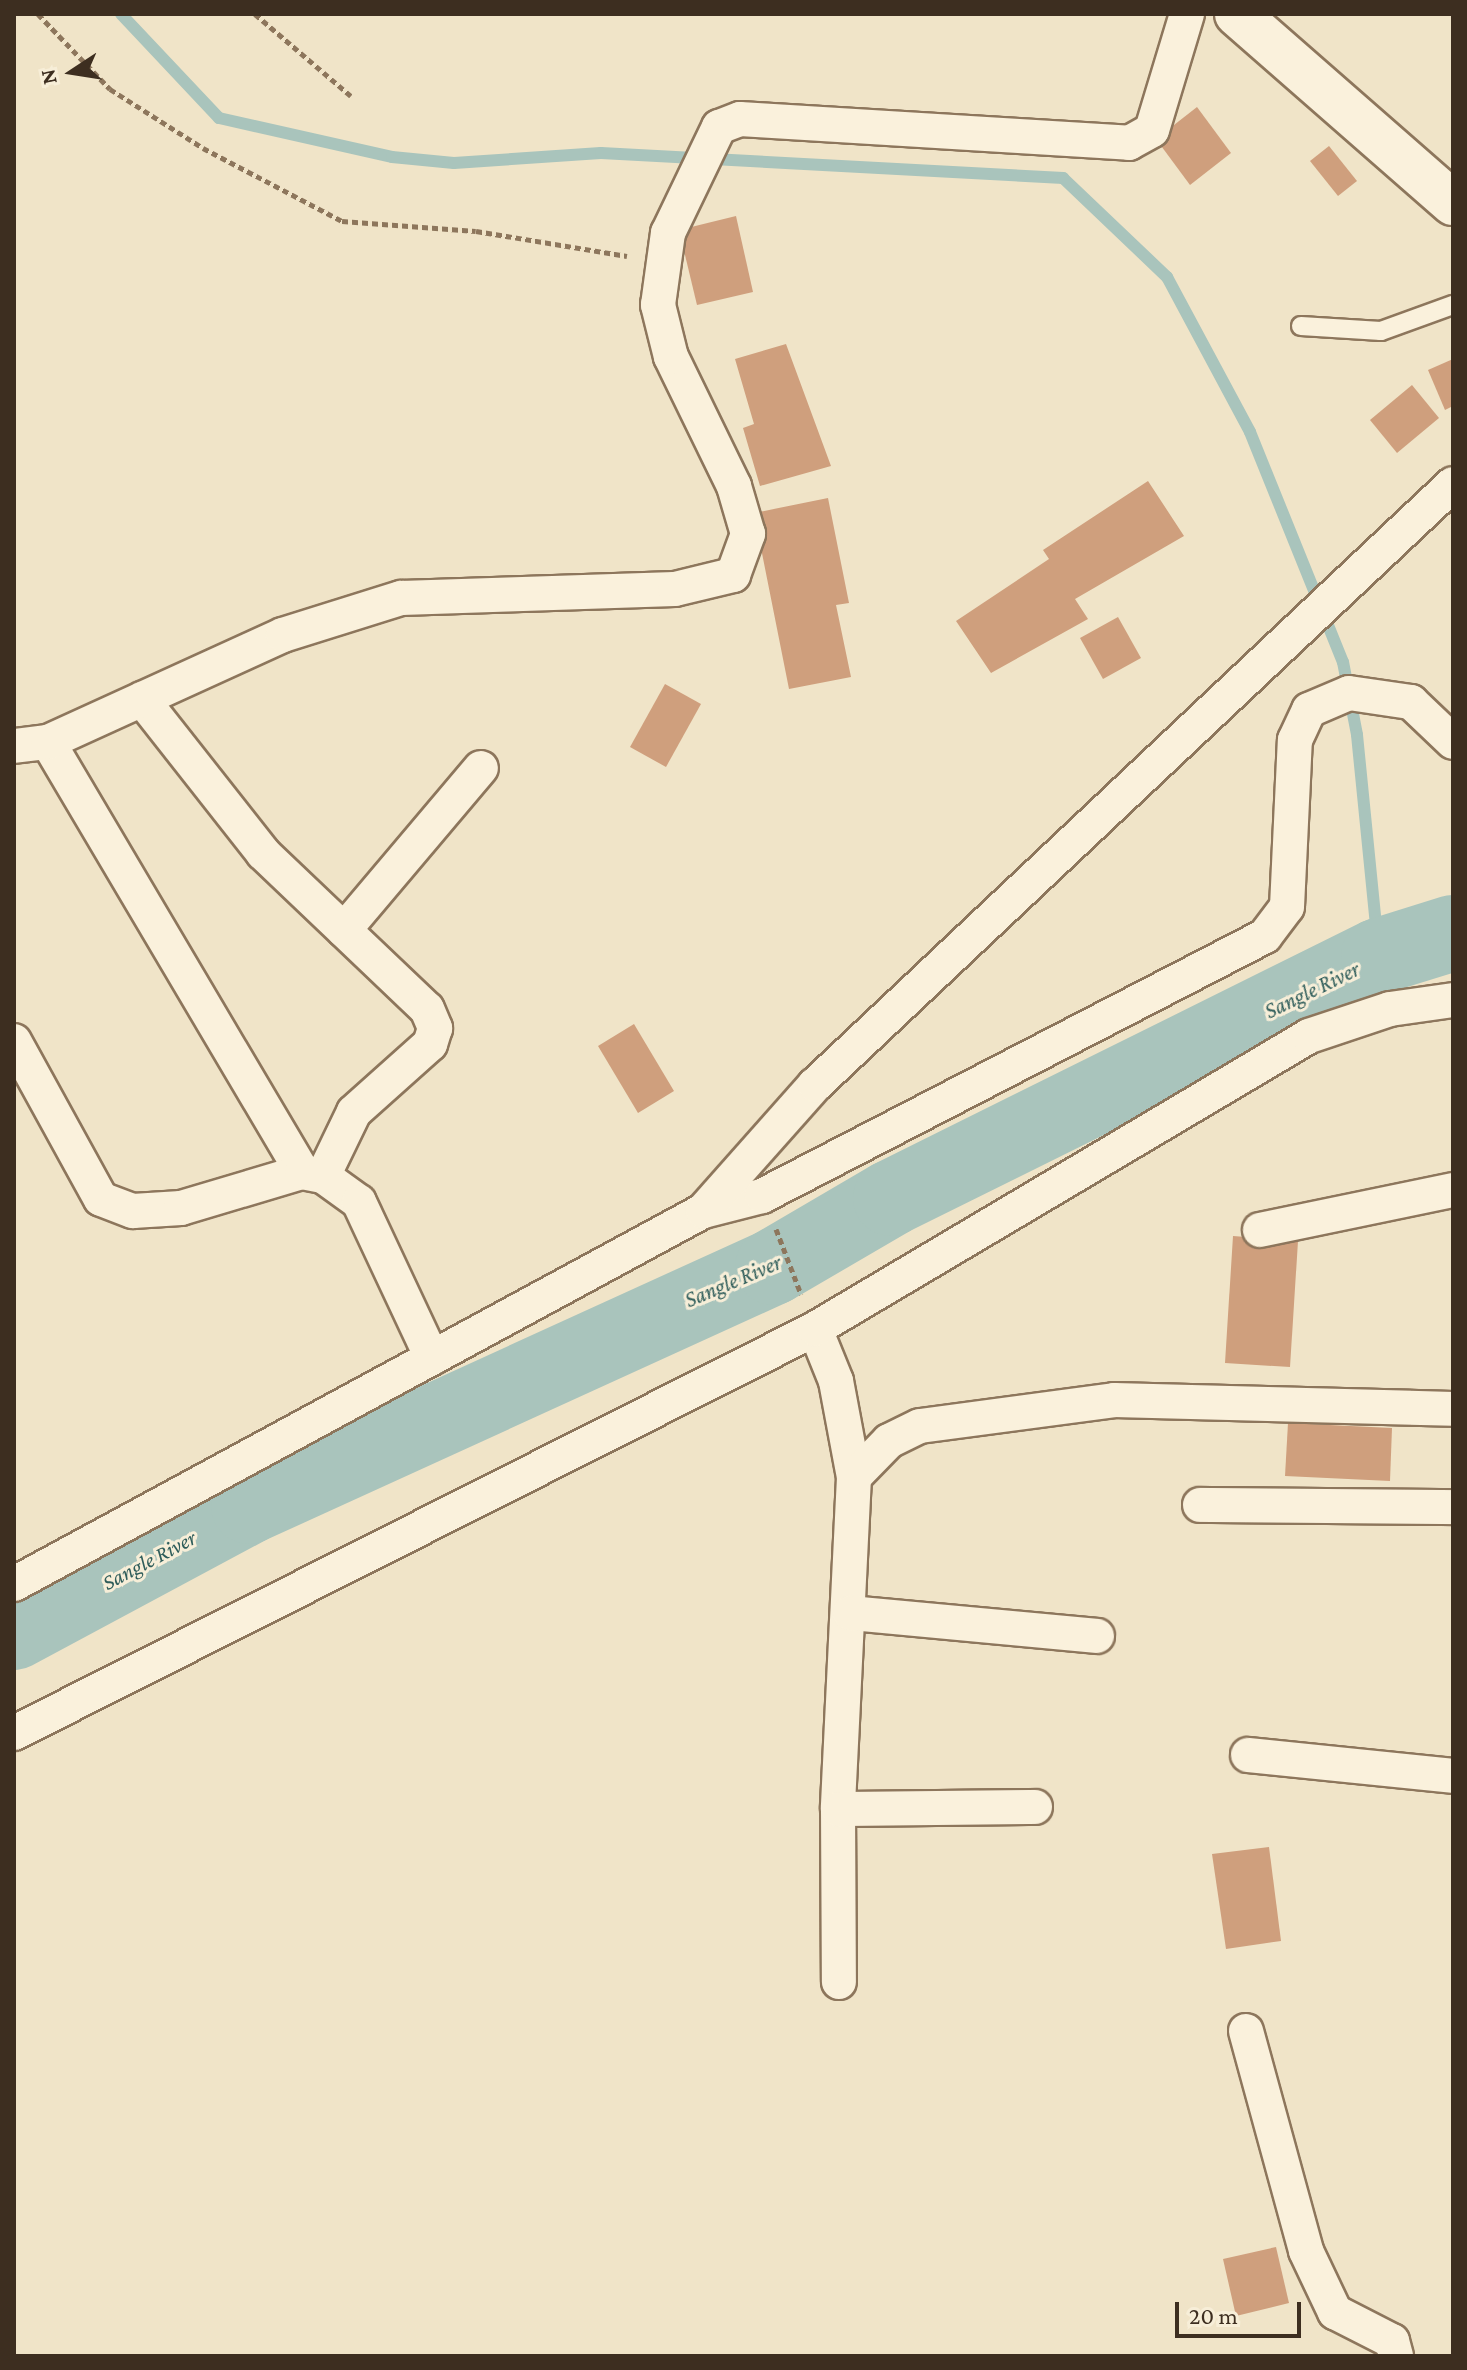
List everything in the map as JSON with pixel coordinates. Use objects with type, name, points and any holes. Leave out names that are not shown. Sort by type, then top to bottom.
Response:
[{"type":"street","points":[[14,746],[48,742],[283,635],[401,598],[675,589],[733,575],[748,534],[734,486],[671,357],[658,305],[664,245],[719,127],[740,119],[1129,143],[1152,130],[1187,14]]},
{"type":"street","points":[[1237,14],[1453,203]]},
{"type":"street","points":[[703,1211],[815,1085],[1132,794],[1199,722],[1453,484]]},
{"type":"street","points":[[14,1584],[703,1211],[762,1196],[1265,936],[1287,907],[1295,740],[1309,710],[1349,693],[1411,702],[1453,742]]},
{"type":"street","points":[[14,1041],[101,1199],[133,1211],[181,1208],[313,1174],[354,1112],[430,1044],[435,1028],[427,1009],[263,853],[142,699]]},
{"type":"street","points":[[48,742],[313,1174],[359,1202],[432,1358]]},
{"type":"street","points":[[344,930],[481,768]]},
{"type":"street","points":[[14,1733],[815,1329],[1309,1036],[1390,1009],[1453,1000]]},
{"type":"street","points":[[1260,1230],[1453,1190]]},
{"type":"street","points":[[815,1329],[836,1381],[854,1477],[850,1613],[838,1809],[839,1982]]},
{"type":"street","points":[[854,1477],[889,1441],[920,1426],[1114,1400],[1453,1409]]},
{"type":"street","points":[[1200,1505],[1453,1507]]},
{"type":"street","points":[[850,1613],[1097,1636]]},
{"type":"street","points":[[1248,1755],[1453,1776]]},
{"type":"street","points":[[838,1809],[1035,1807]]},
{"type":"street","points":[[1246,2031],[1306,2251],[1335,2312],[1392,2341],[1396,2356]]},
{"type":"lane","points":[[1301,326],[1381,331],[1453,305]]},
{"type":"path","points":[[38,14],[110,89],[203,148],[342,221],[476,231],[576,252],[664,245]]},
{"type":"path","points":[[255,14],[351,96]]},
{"type":"path","points":[[762,1196],[815,1329]]},
{"type":"building","points":[[1197,107],[1231,153],[1190,185],[1156,139]]},
{"type":"building","points":[[1329,146],[1357,181],[1338,196],[1310,161]]},
{"type":"building","points":[[736,216],[753,292],[697,305],[679,230]]},
{"type":"building","points":[[786,344],[831,466],[760,486],[743,428],[754,424],[735,359]]},
{"type":"building","points":[[1453,359],[1453,406],[1445,410],[1428,370]]},
{"type":"building","points":[[1412,385],[1439,418],[1397,453],[1370,420]]},
{"type":"building","points":[[1148,481],[1184,536],[1075,599],[1088,619],[991,673],[956,621],[1049,559],[1043,550]]},
{"type":"building","points":[[828,498],[849,603],[836,605],[851,677],[789,689],[754,513]]},
{"type":"building","points":[[1118,617],[1141,658],[1103,679],[1080,638]]},
{"type":"building","points":[[665,684],[701,704],[666,767],[630,747]]},
{"type":"building","points":[[634,1024],[674,1091],[638,1113],[598,1046]]},
{"type":"building","points":[[1233,1236],[1298,1241],[1290,1367],[1225,1363]]},
{"type":"building","points":[[1288,1423],[1392,1428],[1390,1481],[1285,1476]]},
{"type":"building","points":[[1269,1847],[1281,1941],[1226,1949],[1212,1854]]},
{"type":"building","points":[[1276,2247],[1289,2303],[1236,2316],[1223,2259]]},
{"type":"waterway","points":[[121,14],[219,118],[392,157],[454,163],[601,153],[1063,178],[1167,277],[1250,432],[1343,662],[1357,735],[1379,956]]},
{"type":"waterway","name":"Sangle River","points":[[14,1632],[249,1506],[773,1267],[891,1198],[1379,956],[1453,933]]}]
